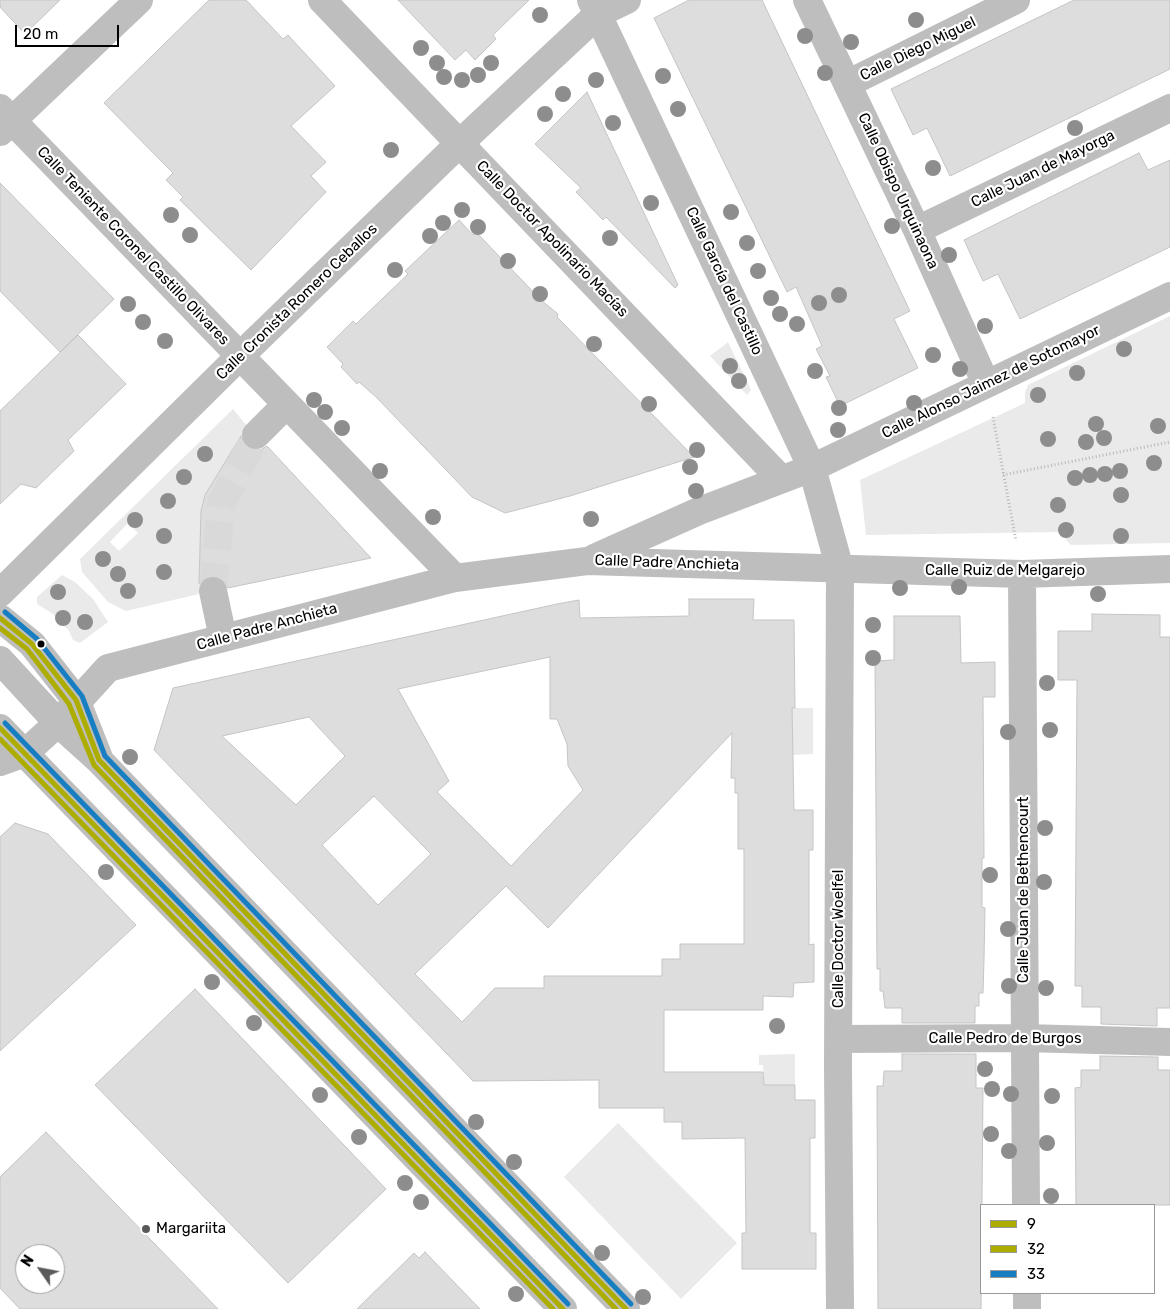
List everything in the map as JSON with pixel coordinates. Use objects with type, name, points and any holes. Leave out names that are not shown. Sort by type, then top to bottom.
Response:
[{"type":"street","points":[[4,120],[139,0]]},
{"type":"street","name":"Calle Doctor Apolinario Macías","points":[[322,0],[781,479]]},
{"type":"street","name":"Calle Cronista Romero Ceballos","points":[[0,594],[239,357],[460,143],[594,7],[627,0]]},
{"type":"street","name":"Calle Obispo Urquinaona","points":[[807,0],[917,230],[986,384]]},
{"type":"street","name":"Calle Diego Miguel","points":[[847,84],[1016,0]]},
{"type":"street","name":"Calle García del Castillo","points":[[594,7],[812,468],[840,569]]},
{"type":"street","name":"Calle Juan de Mayorga","points":[[917,230],[1170,108]]},
{"type":"street","name":"Calle Teniente Coronel Castillo Olivares","points":[[4,120],[455,578]]},
{"type":"street","name":"Calle Alonso Jaimez de Sotomayor","points":[[812,468],[1170,296]]},
{"type":"street","points":[[256,435],[286,405]]},
{"type":"street","name":"Calle Padre Anchieta","points":[[587,561],[781,479],[812,468]]},
{"type":"street","name":"Calle Padre Anchieta","points":[[12,758],[58,722],[81,711],[108,668],[455,578],[587,561],[840,569]]},
{"type":"street","name":"Calle Ruiz de Melgarejo","points":[[840,569],[1022,574],[1170,569]]},
{"type":"street","name":"Calle Doctor Woelfel","points":[[840,569],[840,1309]]},
{"type":"street","name":"Calle Juan de Bethencourt","points":[[1022,574],[1026,1204]]},
{"type":"street","points":[[213,591],[223,638]]},
{"type":"street","points":[[0,618],[32,644],[81,711],[99,760]]},
{"type":"street","points":[[0,660],[58,722],[99,760],[626,1309]]},
{"type":"street","points":[[0,728],[12,758],[563,1309]]},
{"type":"street","name":"Calle Pedro de Burgos","points":[[839,1039],[1025,1038],[1170,1042]]},
{"type":"street","points":[[1027,1294],[1027,1309]]},
{"type":"path","points":[[986,384],[1022,574]]},
{"type":"path","points":[[1003,475],[1170,442]]},
{"type":"shaded area","points":[[1170,316],[1170,543],[1071,545],[1059,532],[866,535],[860,480],[1025,403],[1025,392],[1028,385]]},
{"type":"shaded area","points":[[728,342],[751,390],[747,395],[710,356]]},
{"type":"shaded area","points":[[233,409],[247,426],[205,495],[201,511],[199,594],[126,611],[108,602],[82,572],[80,559]],"holes":[[[128,523],[138,533],[119,551],[110,542]]]},
{"type":"shaded area","points":[[62,575],[75,582],[93,599],[108,622],[80,643],[73,640],[69,631],[53,614],[37,604],[37,597]]},
{"type":"shaded area","points":[[792,708],[813,708],[813,754],[792,755]]},
{"type":"shaded area","points":[[795,1054],[795,1085],[764,1085],[763,1065],[759,1065],[759,1055]]},
{"type":"shaded area","points":[[618,1123],[737,1243],[681,1299],[564,1177]]},
{"type":"building","points":[[0,0],[60,0],[25,34],[0,7]]},
{"type":"building","points":[[209,0],[246,0],[283,39],[288,35],[335,86],[291,126],[326,162],[311,176],[326,192],[251,270],[180,200],[183,197],[166,180],[173,173],[104,103]]},
{"type":"building","points":[[398,0],[529,0],[493,35],[496,39],[475,60],[466,50],[455,60]]},
{"type":"building","points":[[689,0],[762,0],[910,311],[894,319],[918,368],[840,406],[826,377],[830,376],[816,349],[822,346],[796,287],[787,292],[654,18]]},
{"type":"building","points":[[1074,0],[1170,0],[1170,69],[950,176],[927,128],[913,135],[891,89]]},
{"type":"building","points":[[587,92],[678,285],[675,288],[606,217],[603,220],[576,192],[581,188],[535,144]]},
{"type":"building","points":[[1139,153],[1148,170],[1170,160],[1170,247],[1020,319],[998,274],[983,281],[964,240]]},
{"type":"building","points":[[0,183],[114,299],[60,352],[0,291]]},
{"type":"building","points":[[459,220],[473,235],[476,232],[541,300],[558,314],[557,317],[694,457],[570,496],[505,513],[472,497],[376,397],[359,382],[357,384],[341,367],[343,364],[327,347],[353,321],[356,324],[408,274],[405,271]]},
{"type":"building","points":[[78,335],[126,384],[68,440],[74,451],[36,488],[21,484],[0,504],[0,411]]},
{"type":"building","points":[[241,436],[245,446],[252,450],[260,450],[267,446],[371,558],[228,588],[224,580],[217,576],[209,576],[199,584],[201,511],[205,495]]},
{"type":"building","points":[[689,599],[754,599],[753,620],[794,620],[795,708],[792,708],[794,810],[813,810],[813,850],[809,850],[809,945],[814,944],[814,982],[794,983],[793,997],[763,996],[763,1010],[664,1010],[664,1072],[763,1072],[764,1085],[795,1085],[795,1100],[815,1100],[815,1138],[810,1138],[810,1233],[816,1233],[816,1269],[742,1269],[742,1233],[746,1233],[745,1138],[682,1139],[682,1122],[664,1122],[664,1108],[599,1108],[599,1080],[473,1081],[154,750],[173,688],[579,600],[580,618],[689,616]],"holes":[[[550,657],[550,719],[557,719],[567,744],[568,766],[583,790],[511,866],[437,792],[449,781],[398,689]],[[309,717],[345,756],[296,805],[222,736]],[[732,733],[731,778],[735,778],[735,793],[738,793],[738,849],[744,849],[744,944],[680,944],[680,959],[662,959],[662,976],[544,976],[544,988],[495,988],[462,1022],[415,974],[506,886],[548,928]],[[374,796],[431,854],[378,905],[322,845]]]},
{"type":"building","points":[[1092,614],[1160,615],[1160,637],[1170,637],[1170,1008],[1157,1008],[1157,1026],[1101,1024],[1101,1007],[1082,1007],[1082,986],[1075,986],[1077,680],[1058,680],[1058,631],[1092,631]]},
{"type":"building","points":[[894,616],[960,616],[961,663],[995,662],[995,697],[983,697],[984,858],[982,858],[982,907],[985,908],[984,959],[983,993],[979,993],[979,1006],[975,1006],[975,1023],[902,1023],[902,1008],[885,1008],[883,991],[880,991],[880,969],[877,969],[875,661],[894,660]]},
{"type":"building","points":[[15,823],[48,834],[136,925],[0,1051],[0,837]]},
{"type":"building","points":[[195,989],[386,1189],[288,1283],[95,1085]]},
{"type":"building","points":[[902,1054],[976,1054],[976,1088],[983,1088],[982,1204],[980,1204],[981,1309],[878,1309],[877,1086],[883,1086],[884,1071],[902,1071]]},
{"type":"building","points":[[1100,1056],[1158,1057],[1158,1070],[1170,1070],[1170,1205],[1076,1204],[1075,1088],[1081,1087],[1081,1070],[1100,1070]]},
{"type":"building","points":[[46,1132],[218,1309],[20,1309],[0,1288],[0,1177]]},
{"type":"building","points":[[425,1252],[480,1309],[357,1309],[414,1253],[419,1258]]},
{"type":"tunnel","points":[[213,591],[221,505],[256,435]]},
{"type":"transit line","name":"33","points":[[5,612],[37,639],[82,696],[105,756],[631,1304]]},
{"type":"transit line","name":"9","points":[[0,618],[32,644],[76,700],[99,760],[626,1309]]},
{"type":"transit line","name":"32","points":[[0,628],[27,649],[69,704],[94,765],[616,1309]]},
{"type":"transit line","name":"33","points":[[5,723],[568,1304]]},
{"type":"transit line","name":"9","points":[[0,728],[563,1309]]},
{"type":"transit line","name":"32","points":[[0,739],[553,1309]]},
{"type":"place","name":"Margariita","points":[[146,1229]]}]
